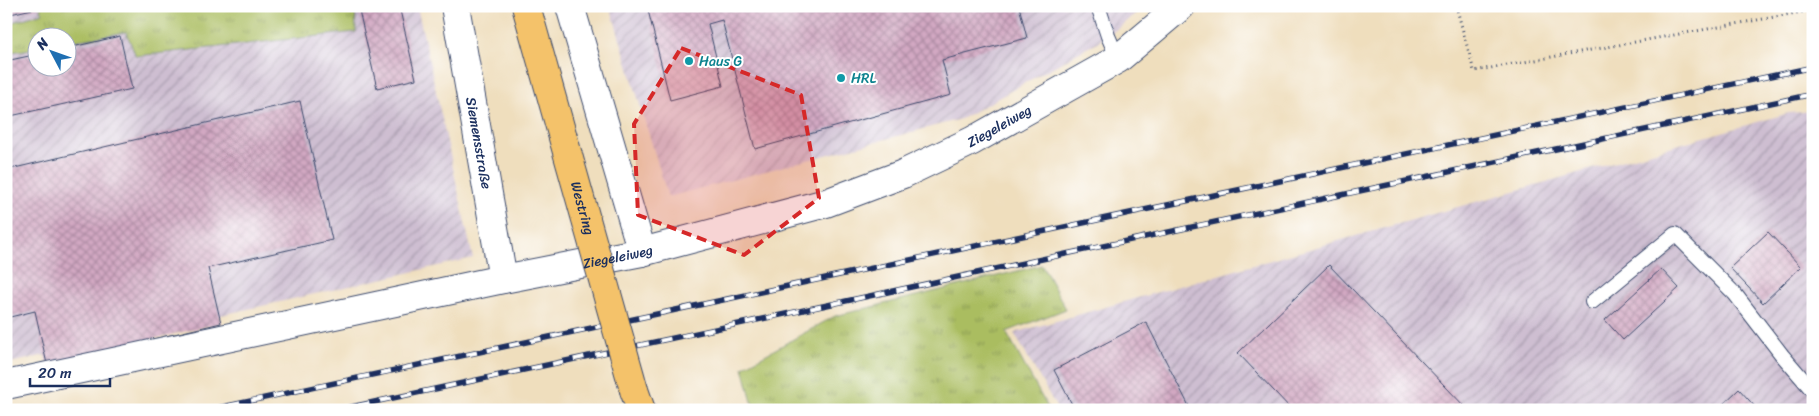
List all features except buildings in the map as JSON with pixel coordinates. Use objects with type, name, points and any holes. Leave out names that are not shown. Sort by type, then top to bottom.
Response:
[{"type":"main road","name":"Westring","points":[[526,6],[637,400]]},
{"type":"street","name":"Siemensstraße","points":[[455,6],[503,278]]},
{"type":"street","points":[[570,6],[642,252]]},
{"type":"street","name":"Ziegeleiweg","points":[[6,385],[503,278],[642,252],[826,202],[903,174],[972,141],[1118,59],[1181,6]]},
{"type":"lane","points":[[1098,6],[1118,59]]},
{"type":"lane","points":[[1592,302],[1675,234],[1735,294],[1782,355],[1813,391]]},
{"type":"path","points":[[1456,6],[1474,71],[1813,10]]},
{"type":"highlighted area","points":[[681,48],[801,95],[819,198],[744,255],[638,215],[634,124]]},
{"type":"shaded area","points":[[6,6],[417,6],[473,258],[6,364]]},
{"type":"shaded area","points":[[610,6],[1145,6],[1108,36],[961,119],[668,197]]},
{"type":"shaded area","points":[[1813,111],[1813,410],[1058,410],[1014,333],[1789,113]]},
{"type":"green space","points":[[39,6],[355,6],[356,32],[136,56],[126,32],[78,40],[78,28],[28,28],[28,49],[6,53],[6,24],[43,13]]},
{"type":"green space","points":[[1042,265],[1066,309],[1006,332],[1049,410],[754,410],[743,367],[835,316]]},
{"type":"railway","points":[[208,410],[1813,67]]},
{"type":"railway","points":[[337,410],[1813,94]]},
{"type":"place","name":"Haus G","points":[[689,61]]},
{"type":"place","name":"HRL","points":[[841,78]]}]
